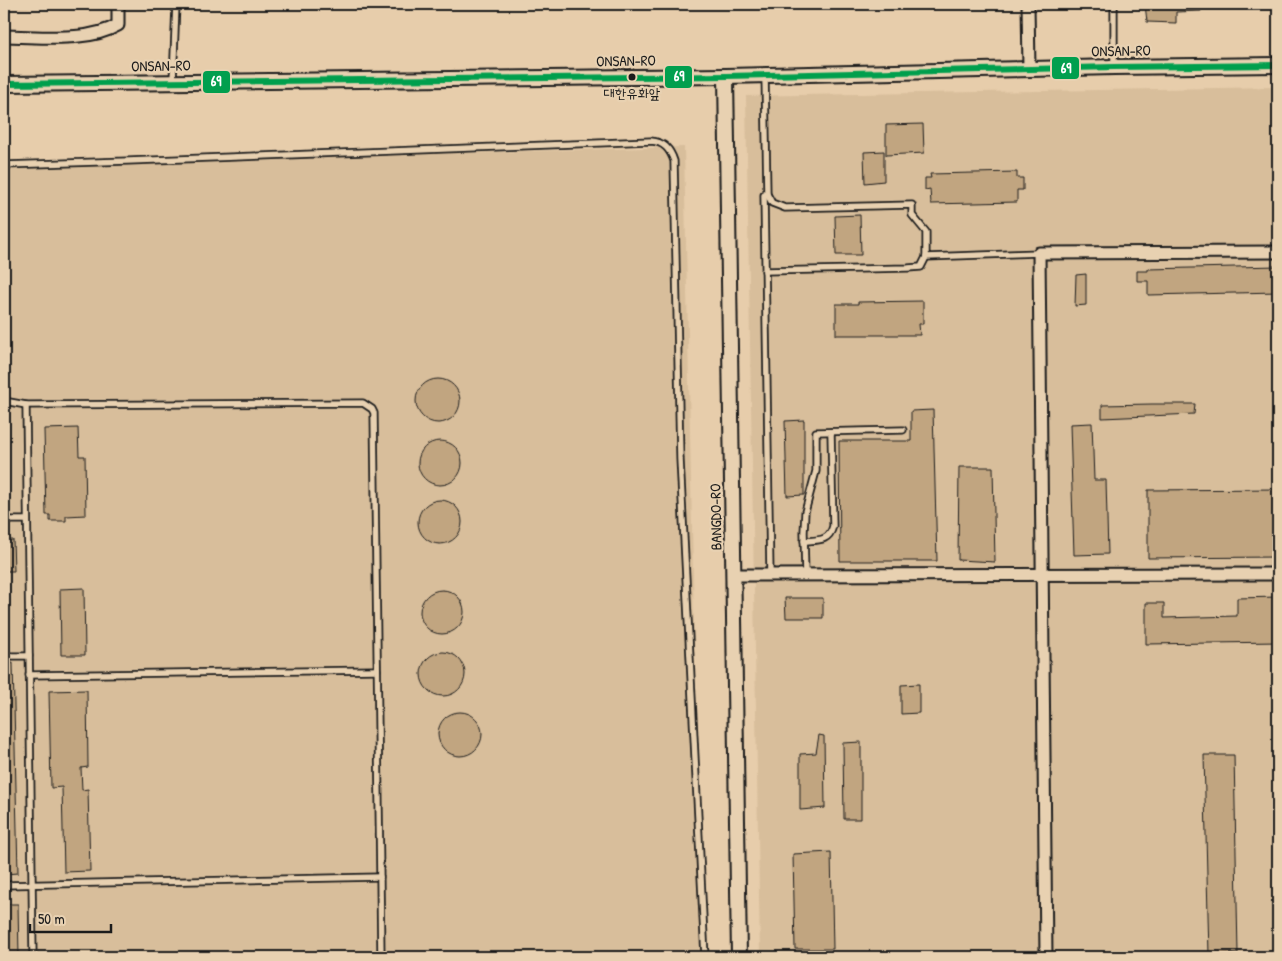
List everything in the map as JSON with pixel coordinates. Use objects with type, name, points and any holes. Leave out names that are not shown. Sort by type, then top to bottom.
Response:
[{"type":"street","points":[[4,36],[83,36],[107,31],[118,25],[118,4]]},
{"type":"street","points":[[1028,4],[1029,69]]},
{"type":"street","name":"ONSAN-RO","points":[[4,84],[726,76],[1114,67],[1278,66]]},
{"type":"street","name":"BANGDO-RO","points":[[726,76],[739,957]]},
{"type":"street","points":[[1046,957],[1039,253],[1278,252]]},
{"type":"street","points":[[734,575],[1278,574]]},
{"type":"lane","points":[[173,82],[176,4]]},
{"type":"lane","points":[[1114,4],[1114,67]]},
{"type":"lane","points":[[765,75],[767,194],[772,203],[786,208],[912,205],[912,215],[926,232],[926,257],[921,267],[765,271]]},
{"type":"lane","points":[[4,165],[128,162],[641,141],[657,142],[665,145],[671,152],[674,161],[680,459],[705,957]]},
{"type":"lane","points":[[767,194],[764,195],[770,575]]},
{"type":"lane","points":[[926,257],[1039,253]]},
{"type":"lane","points":[[4,401],[26,406],[363,403],[372,409],[374,413],[381,957]]},
{"type":"lane","points":[[26,406],[33,957]]},
{"type":"lane","points":[[805,575],[804,541],[806,512],[816,471],[816,432],[903,430]]},
{"type":"lane","points":[[804,541],[826,538],[831,534],[831,432]]},
{"type":"lane","points":[[4,520],[27,520]]},
{"type":"lane","points":[[4,656],[29,656]]},
{"type":"lane","points":[[29,675],[377,670]]},
{"type":"lane","points":[[4,885],[380,877]]},
{"type":"shaded area","points":[[4,4],[130,4],[4,8]]},
{"type":"shaded area","points":[[1278,87],[1278,957],[760,957],[746,96]]},
{"type":"shaded area","points":[[684,147],[701,957],[4,957],[4,165]]},
{"type":"building","points":[[1145,4],[1201,4],[1201,11],[1176,12],[1176,23],[1147,22]]},
{"type":"building","points":[[923,124],[924,153],[886,155],[886,125]]},
{"type":"building","points":[[884,151],[884,181],[865,183],[864,152]]},
{"type":"building","points":[[1017,172],[1017,178],[1023,178],[1023,190],[1017,190],[1017,202],[931,204],[930,189],[925,190],[925,178],[931,178],[930,174]]},
{"type":"building","points":[[860,215],[861,255],[836,255],[835,216]]},
{"type":"building","points":[[1278,266],[1278,292],[1148,295],[1148,281],[1137,281],[1137,271],[1148,271],[1148,269]]},
{"type":"building","points":[[1086,274],[1086,305],[1075,306],[1076,275]]},
{"type":"building","points":[[923,301],[923,324],[919,324],[920,335],[836,335],[836,304]]},
{"type":"building","points":[[442,379],[454,385],[459,392],[459,410],[454,417],[447,422],[434,423],[426,420],[419,413],[416,397],[419,389],[426,382]]},
{"type":"building","points":[[1195,404],[1194,414],[1102,418],[1102,405]]},
{"type":"building","points":[[933,410],[937,561],[840,561],[839,441],[911,441],[911,411]]},
{"type":"building","points":[[804,420],[804,495],[787,496],[785,421]]},
{"type":"building","points":[[1092,423],[1094,480],[1106,480],[1108,554],[1074,555],[1070,424]]},
{"type":"building","points":[[78,428],[79,456],[85,456],[86,515],[66,516],[66,521],[50,521],[50,515],[46,515],[44,429]]},
{"type":"building","points":[[444,441],[456,447],[461,454],[461,472],[456,479],[449,484],[436,485],[428,482],[421,475],[418,459],[421,451],[428,444]]},
{"type":"building","points":[[959,467],[993,467],[995,562],[958,560]]},
{"type":"building","points":[[1278,489],[1278,557],[1148,558],[1148,490]]},
{"type":"building","points":[[444,500],[456,506],[461,513],[461,531],[456,538],[449,543],[436,544],[428,541],[421,534],[418,518],[421,510],[428,503]]},
{"type":"building","points":[[4,540],[13,540],[14,571],[4,571]]},
{"type":"building","points":[[84,588],[85,655],[61,655],[60,589]]},
{"type":"building","points":[[446,590],[458,596],[463,603],[463,621],[458,628],[451,633],[438,634],[430,631],[423,624],[420,608],[423,600],[430,593]]},
{"type":"building","points":[[1278,597],[1278,642],[1146,644],[1146,603],[1164,603],[1164,618],[1237,616],[1237,598]]},
{"type":"building","points":[[785,598],[823,598],[823,618],[786,618]]},
{"type":"building","points":[[447,652],[459,658],[464,665],[464,683],[459,690],[452,695],[439,696],[431,693],[424,686],[421,670],[424,662],[431,655]]},
{"type":"building","points":[[13,663],[18,873],[4,874],[4,664]]},
{"type":"building","points":[[919,684],[919,713],[901,714],[901,685]]},
{"type":"building","points":[[87,690],[88,767],[81,768],[82,790],[88,789],[90,871],[64,872],[62,787],[51,788],[49,691]]},
{"type":"building","points":[[464,712],[476,718],[481,725],[481,743],[476,750],[469,755],[456,756],[448,753],[441,746],[438,730],[441,722],[448,715]]},
{"type":"building","points":[[819,735],[824,736],[825,808],[800,810],[800,754],[816,753]]},
{"type":"building","points":[[861,742],[861,819],[844,819],[843,743]]},
{"type":"building","points":[[1204,755],[1234,755],[1238,953],[1209,955]]},
{"type":"building","points":[[831,852],[833,949],[795,949],[793,854]]},
{"type":"building","points":[[4,904],[18,904],[19,957],[4,957]]},
{"type":"transit line","name":"69","points":[[4,84],[726,76],[1278,65]]},
{"type":"place","name":"대한유화앞","points":[[632,77]]}]
